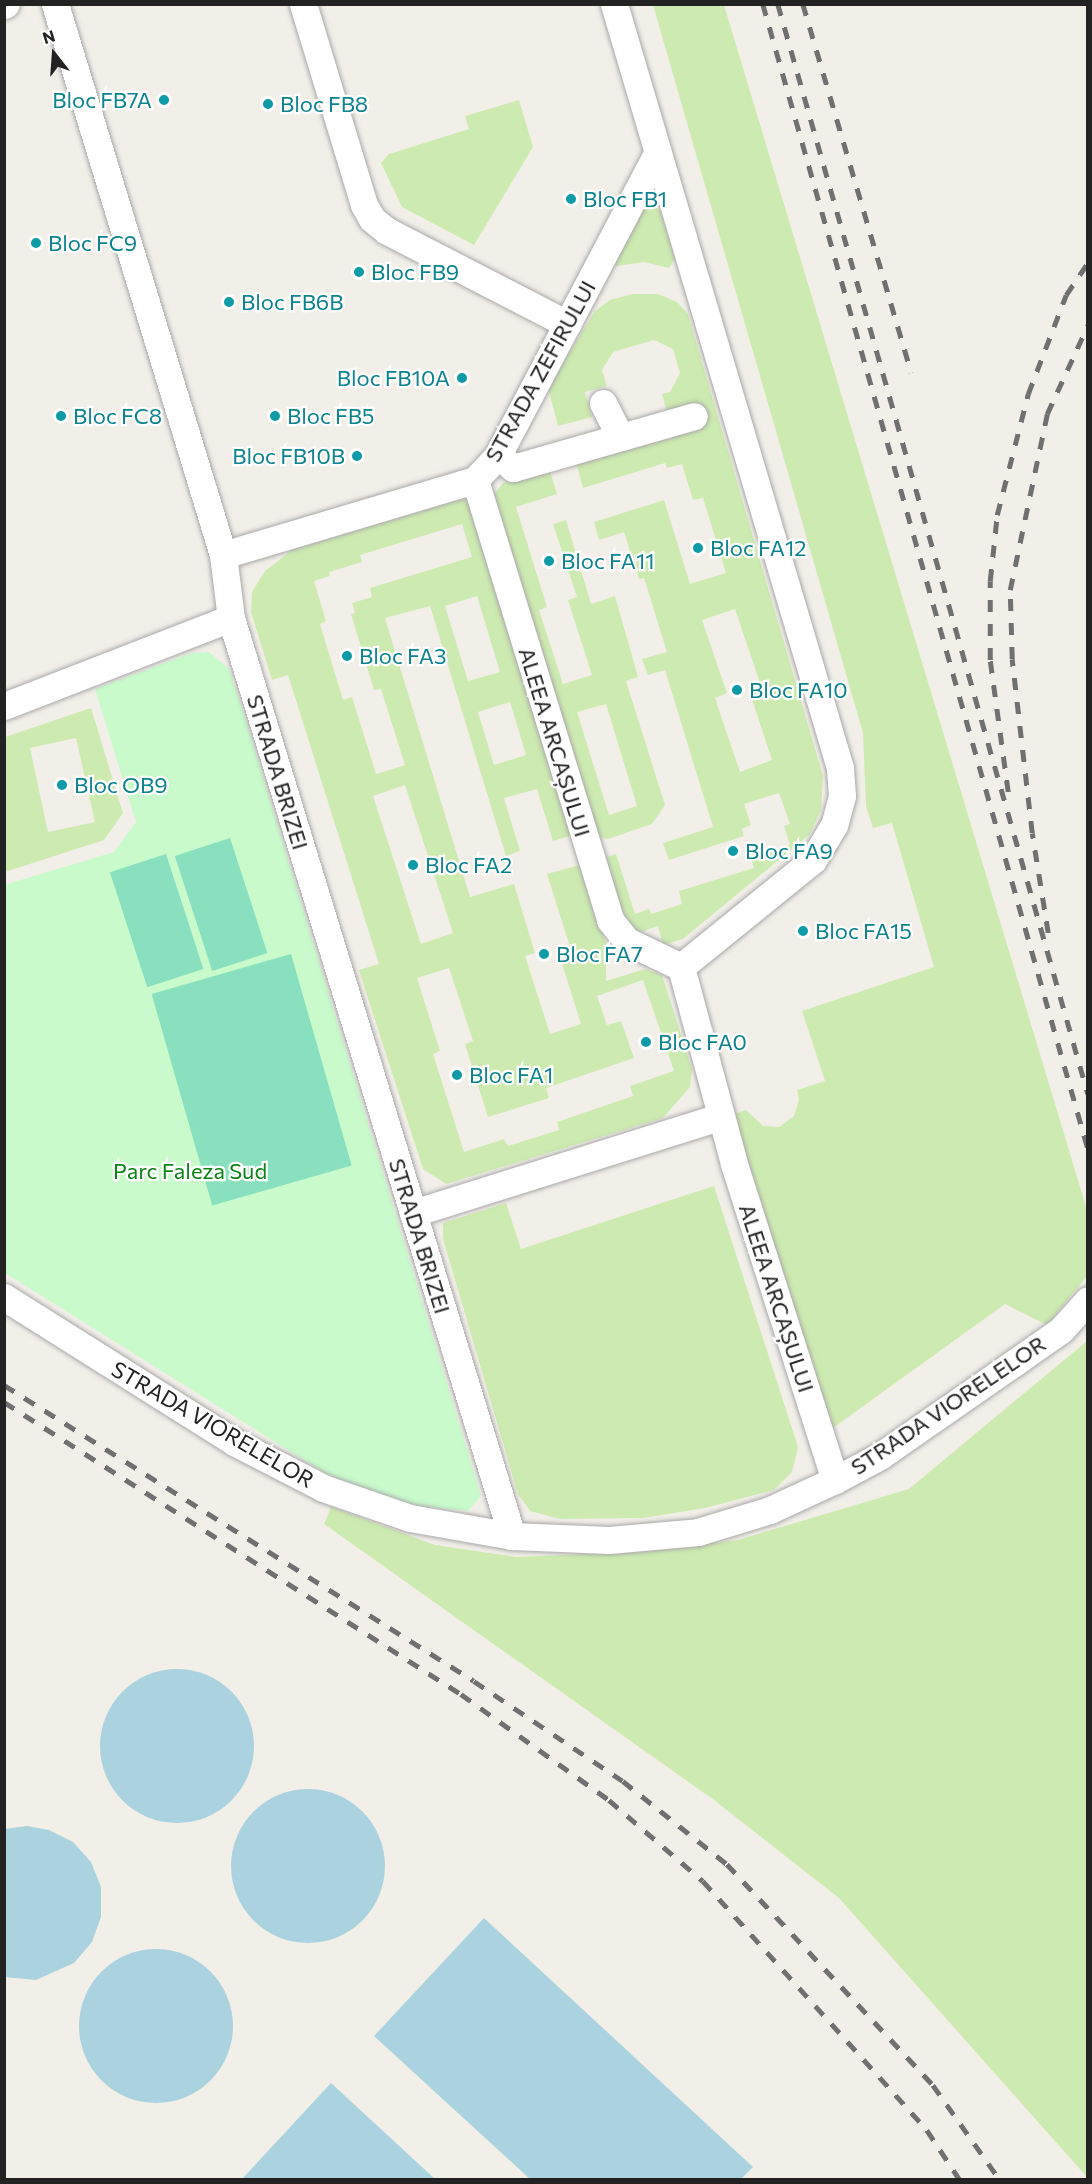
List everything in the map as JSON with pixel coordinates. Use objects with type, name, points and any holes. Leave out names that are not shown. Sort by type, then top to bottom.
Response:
[{"type":"street","name":"STRADA BRIZEI","points":[[55,4],[223,555],[231,618],[512,1536]]},
{"type":"street","points":[[303,4],[364,205],[372,219],[387,231],[567,324]]},
{"type":"street","points":[[614,4],[835,743],[842,796],[834,825],[813,860],[681,967]]},
{"type":"street","name":"STRADA ZEFIRULUI","points":[[223,555],[476,480],[498,455],[657,154]]},
{"type":"street","points":[[603,403],[620,437]]},
{"type":"street","points":[[498,455],[513,468],[694,416]]},
{"type":"street","name":"ALEEA ARCAȘULUI","points":[[476,480],[610,920],[627,941],[681,967],[720,1117],[835,1480]]},
{"type":"street","points":[[6,700],[231,618]]},
{"type":"street","points":[[413,1213],[720,1117]]},
{"type":"street","name":"STRADA VIORELELOR","points":[[4,1297],[234,1442],[323,1488],[410,1518],[512,1536],[609,1540],[698,1532],[770,1510],[835,1480],[880,1456],[1061,1330],[1088,1300]]},
{"type":"green space","points":[[653,5],[724,5],[1087,1210],[1087,1276],[1047,1325],[1005,1304],[833,1428],[731,1115],[746,1110],[763,1126],[779,1127],[794,1116],[799,1100],[797,1090],[825,1081],[802,1011],[934,967],[892,823],[873,828],[866,806],[863,733]]},
{"type":"green space","points":[[519,100],[533,147],[474,245],[402,207],[381,163],[389,154],[469,129],[465,116]]},
{"type":"green space","points":[[644,205],[653,205],[660,211],[675,258],[669,268],[644,262],[617,266],[613,261]]},
{"type":"green space","points":[[632,294],[658,294],[677,302],[688,314],[823,776],[821,810],[810,834],[683,939],[663,945],[658,926],[638,933],[624,918],[597,860],[616,854],[635,914],[649,909],[651,914],[682,904],[679,891],[754,868],[751,858],[790,845],[784,826],[790,824],[779,793],[744,804],[751,825],[742,829],[744,836],[669,860],[663,843],[713,827],[665,670],[648,675],[642,659],[667,652],[644,578],[639,579],[624,532],[599,540],[594,522],[664,500],[690,584],[726,573],[703,498],[693,500],[682,464],[667,468],[665,463],[583,488],[576,462],[673,432],[662,394],[670,392],[680,373],[673,349],[654,340],[613,352],[602,370],[607,386],[585,392],[592,417],[558,426],[548,388],[595,311],[610,300]],"holes":[[[735,609],[760,683],[748,687],[772,760],[740,772],[715,698],[727,693],[702,620]]]},
{"type":"green space","points":[[549,468],[557,494],[516,507],[547,607],[539,610],[563,684],[592,675],[568,600],[577,597],[553,524],[566,520],[591,604],[615,596],[638,677],[626,681],[665,805],[652,824],[608,839],[598,837],[493,496],[503,483]],"holes":[[[606,704],[637,806],[609,815],[577,712]]]},
{"type":"green space","points":[[462,499],[474,504],[573,835],[553,841],[537,789],[504,798],[520,851],[506,856],[430,606],[385,618],[470,897],[514,884],[535,953],[525,956],[550,1034],[581,1024],[558,951],[570,947],[547,874],[579,865],[606,943],[606,981],[645,969],[662,975],[692,1069],[690,1087],[663,1118],[446,1184],[423,1169],[359,970],[379,964],[288,675],[272,680],[251,612],[252,592],[265,571],[292,550]],"holes":[[[462,524],[472,557],[370,588],[372,597],[352,603],[355,613],[351,614],[374,690],[381,689],[405,765],[376,774],[352,697],[343,700],[320,624],[326,621],[314,581],[330,576],[329,572],[362,562],[360,555]],[[477,596],[500,672],[468,681],[445,606]],[[510,702],[526,755],[494,765],[478,712]],[[405,785],[453,933],[421,944],[373,796]],[[449,968],[473,1041],[465,1044],[488,1117],[549,1098],[546,1088],[634,1058],[621,1021],[607,1025],[597,996],[643,980],[674,1071],[630,1086],[633,1096],[557,1122],[559,1130],[508,1146],[504,1139],[464,1152],[433,1054],[440,1051],[417,978]]]},
{"type":"green space","name":"Parc Faleza Sud","points":[[209,652],[229,669],[243,711],[481,1496],[468,1511],[412,1505],[331,1477],[5,1273],[4,885],[114,852],[136,822],[95,689],[192,653]]},
{"type":"green space","points":[[91,708],[123,813],[104,840],[5,872],[5,737]],"holes":[[[76,738],[95,822],[48,832],[30,748]]]},
{"type":"green space","points":[[230,838],[267,953],[212,971],[175,856]]},
{"type":"green space","points":[[166,854],[203,969],[147,987],[110,872]]},
{"type":"green space","points":[[291,954],[352,1165],[212,1205],[152,994]]},
{"type":"green space","points":[[714,1186],[798,1447],[792,1472],[774,1490],[705,1508],[643,1518],[560,1519],[530,1511],[518,1494],[443,1239],[443,1223],[506,1203],[521,1249]]},
{"type":"green space","points":[[1087,1341],[1087,2177],[839,1898],[714,1800],[324,1524],[331,1507],[435,1545],[516,1557],[639,1552],[738,1540],[909,1489]]},
{"type":"water","points":[[177,1669],[206,1675],[220,1682],[231,1692],[241,1703],[248,1717],[254,1746],[248,1775],[241,1789],[231,1800],[220,1810],[206,1817],[177,1823],[148,1817],[134,1810],[123,1800],[113,1789],[106,1775],[100,1746],[106,1717],[113,1703],[123,1692],[134,1682],[148,1675]]},
{"type":"water","points":[[308,1789],[337,1795],[351,1802],[362,1812],[372,1823],[379,1837],[385,1866],[379,1895],[372,1909],[362,1920],[351,1930],[337,1937],[308,1943],[279,1937],[265,1930],[254,1920],[244,1909],[237,1895],[231,1866],[237,1837],[244,1823],[254,1812],[265,1802],[279,1795]]},
{"type":"water","points":[[27,1826],[49,1830],[73,1842],[91,1862],[101,1887],[101,1917],[92,1942],[74,1963],[36,1980],[5,1977],[5,1829]]},
{"type":"water","points":[[484,1918],[753,2167],[741,2179],[530,2179],[374,2036]]},
{"type":"water","points":[[156,1949],[185,1955],[199,1962],[210,1972],[220,1983],[227,1997],[233,2026],[227,2055],[220,2069],[210,2080],[199,2090],[185,2097],[156,2103],[127,2097],[113,2090],[102,2080],[92,2069],[85,2055],[79,2026],[85,1997],[92,1983],[102,1972],[113,1962],[127,1955]]},
{"type":"water","points":[[331,2083],[435,2179],[242,2179]]},
{"type":"railway","points":[[763,4],[1088,1149]]},
{"type":"railway","points":[[778,4],[1088,1094]]},
{"type":"railway","points":[[803,4],[911,372]]},
{"type":"railway","points":[[1008,792],[990,660],[990,581],[997,515],[1028,394],[1066,295],[1088,262]]},
{"type":"railway","points":[[1048,933],[1032,833],[1012,659],[1010,590],[1047,414],[1088,325]]},
{"type":"railway","points":[[4,1385],[474,1681],[623,1781],[727,1864],[933,2085],[1000,2180]]},
{"type":"railway","points":[[4,1402],[461,1694],[609,1800],[703,1881],[927,2130],[960,2180]]},
{"type":"place","name":"Bloc FB7A","points":[[164,100]]},
{"type":"place","name":"Bloc FB8","points":[[268,104]]},
{"type":"place","name":"Bloc FB1","points":[[571,199]]},
{"type":"place","name":"Bloc FC9","points":[[36,243]]},
{"type":"place","name":"Bloc FB9","points":[[359,272]]},
{"type":"place","name":"Bloc FB6B","points":[[229,302]]},
{"type":"place","name":"Bloc FB10A","points":[[462,378]]},
{"type":"place","name":"Bloc FC8","points":[[61,416]]},
{"type":"place","name":"Bloc FB5","points":[[275,416]]},
{"type":"place","name":"Bloc FB10B","points":[[357,456]]},
{"type":"place","name":"Bloc FA12","points":[[698,548]]},
{"type":"place","name":"Bloc FA11","points":[[549,561]]},
{"type":"place","name":"Bloc FA3","points":[[347,656]]},
{"type":"place","name":"Bloc FA10","points":[[737,690]]},
{"type":"place","name":"Bloc OB9","points":[[62,785]]},
{"type":"place","name":"Bloc FA9","points":[[733,851]]},
{"type":"place","name":"Bloc FA2","points":[[413,865]]},
{"type":"place","name":"Bloc FA15","points":[[803,931]]},
{"type":"place","name":"Bloc FA7","points":[[544,954]]},
{"type":"place","name":"Bloc FA0","points":[[646,1042]]},
{"type":"place","name":"Bloc FA1","points":[[457,1075]]}]
